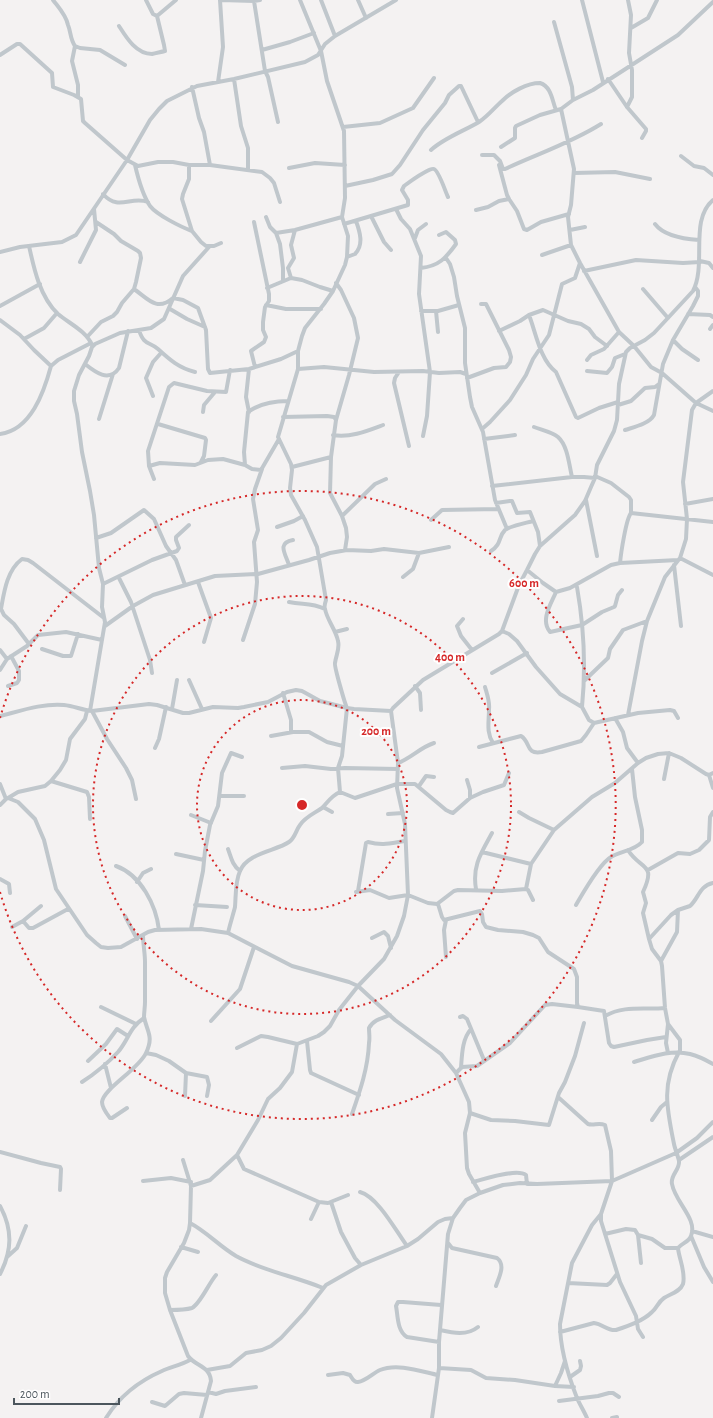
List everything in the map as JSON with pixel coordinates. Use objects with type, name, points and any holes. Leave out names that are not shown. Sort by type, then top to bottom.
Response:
[{"type":"street","points":[[53,0],[63,12],[68,24],[72,42],[75,46],[100,50],[125,65]]},
{"type":"street","points":[[119,26],[131,44],[144,52],[150,54],[165,51],[157,16],[153,14],[146,0]]},
{"type":"street","points":[[157,16],[176,0]]},
{"type":"street","points":[[218,82],[223,47],[221,0],[260,0]]},
{"type":"street","points":[[300,0],[321,51],[326,81],[343,127],[345,198],[342,217],[348,236],[347,257],[333,291],[321,309],[305,328],[298,351],[298,369],[278,436],[287,453],[292,467],[290,492],[312,534],[320,556],[326,600],[325,609],[338,642],[339,648],[334,664],[347,708],[343,746],[338,768],[340,792]]},
{"type":"street","points":[[320,0],[335,36]]},
{"type":"street","points":[[358,0],[366,18]]},
{"type":"street","points":[[0,252],[29,246],[56,243],[72,238],[79,232],[127,160],[150,120],[167,101],[192,87],[234,79],[305,62],[321,51],[329,40],[395,0]]},
{"type":"street","points":[[582,0],[603,82]]},
{"type":"street","points":[[627,107],[632,98],[632,65],[629,53],[631,15],[628,0]]},
{"type":"street","points":[[631,28],[648,18],[657,0]]},
{"type":"street","points":[[254,1],[265,71],[268,77],[278,122]]},
{"type":"street","points":[[501,146],[515,138],[516,126],[540,115],[558,110],[632,65],[678,35],[713,2]]},
{"type":"street","points":[[554,22],[572,87],[574,100]]},
{"type":"street","points":[[262,50],[314,33]]},
{"type":"street","points":[[0,55],[17,44],[20,44],[52,73],[53,86],[78,97],[82,102],[84,122],[127,160],[135,165],[141,166],[166,162],[189,165],[210,165],[262,172],[270,178],[276,188],[280,202]]},
{"type":"street","points":[[75,46],[72,61],[78,85],[78,97]]},
{"type":"street","points":[[343,127],[380,123],[413,108],[434,78]]},
{"type":"street","points":[[234,79],[241,126],[248,148],[248,170]]},
{"type":"street","points":[[608,79],[627,107],[646,129],[642,138]]},
{"type":"street","points":[[431,150],[478,122],[518,90],[537,83],[543,84],[550,91],[558,110],[568,142],[574,173],[571,205],[568,214],[571,245],[584,271],[619,332],[634,346],[644,360],[662,373],[696,403],[713,411]]},
{"type":"street","points":[[345,186],[392,174],[400,165],[423,130],[445,103],[449,95],[459,86],[461,86],[478,122]]},
{"type":"street","points":[[192,87],[199,118],[204,132],[210,165]]},
{"type":"street","points":[[482,155],[493,154],[497,157],[502,168],[505,169],[568,142],[601,124]]},
{"type":"street","points":[[681,156],[694,166],[704,168],[713,175]]},
{"type":"street","points":[[497,157],[507,195],[526,230],[541,222],[568,214]]},
{"type":"street","points":[[289,168],[315,163],[345,165]]},
{"type":"street","points":[[135,165],[149,203],[154,209],[169,220],[192,232],[205,246],[209,247]]},
{"type":"street","points":[[189,165],[189,179],[182,196],[192,232]]},
{"type":"street","points":[[344,224],[407,206],[409,204],[402,190],[404,186],[432,168],[438,173],[448,197]]},
{"type":"street","points":[[574,173],[615,172],[650,180]]},
{"type":"street","points":[[104,194],[108,200],[114,203],[138,201],[149,203]]},
{"type":"street","points":[[476,210],[488,207],[499,201],[509,199]]},
{"type":"street","points":[[237,1048],[261,1036],[296,1044],[307,1041],[324,1032],[330,1026],[339,1010],[358,986],[384,959],[391,949],[404,916],[408,896],[405,824],[397,784],[398,764],[391,711],[392,708],[423,680],[494,638],[502,631],[519,586],[540,546],[575,515],[586,500],[595,477],[597,465],[602,452],[614,431],[618,415],[619,384],[625,354],[629,349],[645,340],[668,318],[691,294],[695,287],[700,261],[699,240],[704,211],[713,200]]},
{"type":"street","points":[[80,262],[94,236],[96,222],[94,209]]},
{"type":"street","points":[[396,209],[401,219],[410,229],[421,255],[419,294],[430,372],[427,416],[423,436]]},
{"type":"street","points":[[371,216],[384,242],[391,250]]},
{"type":"street","points":[[266,217],[270,227],[276,233],[281,252],[283,281]]},
{"type":"street","points":[[276,233],[295,230],[342,217]]},
{"type":"street","points":[[347,257],[355,254],[360,245],[360,234],[356,221]]},
{"type":"street","points":[[87,337],[101,322],[113,316],[134,289],[140,258],[140,252],[121,241],[111,231],[96,222]]},
{"type":"street","points":[[254,222],[269,300],[266,305],[263,329],[266,337],[264,342],[251,351],[255,367]]},
{"type":"street","points":[[415,239],[418,230],[426,224]]},
{"type":"street","points":[[655,224],[663,232],[699,240]]},
{"type":"street","points":[[570,230],[585,227]]},
{"type":"street","points":[[291,278],[288,268],[294,258],[291,245],[295,230]]},
{"type":"street","points":[[421,268],[430,267],[446,258],[456,242],[446,232],[439,235]]},
{"type":"street","points":[[0,434],[13,430],[27,418],[43,390],[51,366],[58,360],[114,334],[148,329],[157,325],[164,319],[170,309],[173,298],[183,276],[209,247],[221,243]]},
{"type":"street","points":[[542,255],[571,245]]},
{"type":"street","points":[[0,805],[7,798],[18,792],[45,786],[60,770],[66,760],[70,739],[90,711],[105,626],[102,603],[103,584],[99,568],[90,491],[82,452],[77,414],[73,400],[77,380],[90,356],[92,344],[87,337],[57,313],[50,305],[40,284],[29,246]]},
{"type":"street","points":[[446,258],[450,264],[454,277],[465,328],[466,376],[472,407],[482,429],[496,503],[507,529]]},
{"type":"street","points":[[584,271],[636,260],[683,263],[700,261],[709,263],[713,268]]},
{"type":"street","points":[[482,429],[510,400],[526,375],[533,359],[549,335],[562,284],[575,278],[580,263]]},
{"type":"street","points":[[267,288],[291,278],[302,280],[333,291]]},
{"type":"street","points":[[336,283],[344,294],[354,318],[358,338],[336,420],[331,457],[330,493],[342,516],[347,532],[345,550]]},
{"type":"street","points":[[0,306],[40,284]]},
{"type":"street","points":[[624,430],[638,426],[652,418],[656,409],[663,364],[673,340],[698,296],[698,291],[695,287]]},
{"type":"street","points":[[134,289],[155,304],[167,303],[173,298]]},
{"type":"street","points":[[642,289],[668,318]]},
{"type":"street","points":[[173,298],[183,300],[198,308],[205,327],[209,372],[212,374],[230,370],[249,369],[281,359],[298,351]]},
{"type":"street","points":[[298,369],[324,367],[374,372],[460,372],[466,376],[494,368],[506,367],[509,365],[510,354],[486,305],[481,304]]},
{"type":"street","points":[[266,305],[286,309],[321,309]]},
{"type":"street","points":[[421,311],[436,311],[459,305]]},
{"type":"street","points":[[170,309],[205,327]]},
{"type":"street","points":[[499,331],[529,315],[543,310],[568,321],[581,324],[589,329],[595,337],[607,346]]},
{"type":"street","points":[[436,311],[438,332]]},
{"type":"street","points":[[24,338],[44,328],[57,313]]},
{"type":"street","points":[[688,314],[713,317]]},
{"type":"street","points":[[529,315],[540,349],[550,367],[557,373],[573,413],[577,417],[599,408],[631,401],[645,388],[655,387],[659,384]]},
{"type":"street","points":[[0,320],[18,332],[51,366]]},
{"type":"street","points":[[139,330],[145,342],[155,347],[181,368],[195,372]]},
{"type":"street","points":[[99,419],[113,374],[118,368],[128,331]]},
{"type":"street","points":[[587,360],[591,355],[604,349],[619,332]]},
{"type":"street","points":[[673,340],[682,349],[698,360]]},
{"type":"street","points":[[153,396],[146,378],[153,362],[161,353]]},
{"type":"street","points":[[587,371],[607,373],[613,366],[615,358],[625,354]]},
{"type":"street","points":[[85,364],[101,375],[113,374]]},
{"type":"street","points":[[654,368],[663,364]]},
{"type":"street","points":[[249,369],[246,397],[249,412]]},
{"type":"street","points":[[154,479],[149,466],[148,450],[158,424],[167,392],[172,384],[215,392],[226,392],[230,370]]},
{"type":"street","points":[[399,372],[394,378],[394,383],[408,446]]},
{"type":"street","points":[[628,715],[647,621],[665,577],[679,559],[686,539],[687,519],[684,477],[692,410],[696,403],[713,391]]},
{"type":"street","points":[[203,412],[204,405],[215,392]]},
{"type":"street","points":[[245,465],[247,416],[249,412],[254,408],[265,404],[288,402]]},
{"type":"street","points":[[283,417],[328,416],[334,417],[336,420]]},
{"type":"street","points":[[158,424],[205,438],[204,456],[201,462]]},
{"type":"street","points":[[333,435],[351,435],[383,425]]},
{"type":"street","points":[[534,427],[553,434],[560,440],[566,453],[572,477]]},
{"type":"street","points":[[484,439],[515,435]]},
{"type":"street","points":[[243,640],[254,604],[258,574],[254,542],[258,530],[253,499],[262,469],[279,439]]},
{"type":"street","points":[[292,467],[331,457]]},
{"type":"street","points":[[149,466],[160,463],[195,465],[208,460],[223,459],[254,469],[262,469]]},
{"type":"street","points":[[492,486],[584,476],[595,477],[611,483],[629,496],[631,500],[630,513],[622,545],[620,563]]},
{"type":"street","points":[[342,516],[375,484],[386,478]]},
{"type":"street","points":[[685,504],[713,499]]},
{"type":"street","points":[[586,500],[597,556]]},
{"type":"street","points":[[496,503],[512,501],[517,513],[529,512],[538,532],[540,546]]},
{"type":"street","points":[[96,538],[111,533],[143,510],[154,519],[170,553],[176,560],[185,584]]},
{"type":"street","points":[[432,520],[442,510],[498,510]]},
{"type":"street","points":[[630,513],[713,522]]},
{"type":"street","points":[[277,527],[303,516]]},
{"type":"street","points":[[491,551],[498,545],[502,534],[507,529],[533,521]]},
{"type":"street","points":[[103,584],[119,578],[152,560],[176,552],[179,549],[176,537],[189,525]]},
{"type":"street","points":[[289,565],[283,547],[286,541],[293,540]]},
{"type":"street","points":[[105,626],[133,606],[160,592],[219,575],[258,574],[345,550],[384,549],[419,553],[449,547]]},
{"type":"street","points":[[404,577],[413,569],[419,553]]},
{"type":"street","points":[[556,592],[570,588],[611,565],[620,563],[679,559],[713,575]]},
{"type":"street","points":[[29,644],[14,624],[0,609],[5,586],[16,565],[22,560],[28,560],[33,563],[104,618]]},
{"type":"street","points":[[674,565],[681,626]]},
{"type":"street","points":[[528,570],[556,592]]},
{"type":"street","points":[[119,578],[133,606],[150,660],[152,673]]},
{"type":"street","points":[[198,582],[211,618],[204,642]]},
{"type":"street","points":[[577,587],[582,625],[585,680],[582,707]]},
{"type":"street","points":[[556,592],[545,619],[548,631],[582,625],[602,612],[614,607],[618,595],[622,590]]},
{"type":"street","points":[[289,602],[297,604],[311,603],[325,609]]},
{"type":"street","points":[[463,619],[457,626],[458,631],[472,650]]},
{"type":"street","points":[[585,680],[608,658],[610,649],[623,630],[647,621]]},
{"type":"street","points":[[335,632],[347,629]]},
{"type":"street","points":[[502,631],[509,634],[560,694],[582,707],[589,720],[594,723]]},
{"type":"street","points":[[0,670],[9,658],[29,644],[34,637],[38,635],[66,632],[102,640]]},
{"type":"street","points":[[42,650],[63,656],[71,656],[78,634]]},
{"type":"street","points":[[0,650],[9,658],[19,671],[20,680],[18,683],[8,686]]},
{"type":"street","points":[[492,673],[526,653]]},
{"type":"street","points":[[172,709],[177,680]]},
{"type":"street","points":[[189,680],[202,709]]},
{"type":"street","points":[[416,686],[420,693],[421,710]]},
{"type":"street","points":[[485,687],[490,709],[488,726],[493,743]]},
{"type":"street","points":[[0,716],[55,704],[73,706],[90,711],[149,704],[166,707],[183,713],[189,713],[213,707],[244,707],[268,702],[283,693],[296,690],[302,691],[320,701],[347,708],[391,711]]},
{"type":"street","points":[[283,693],[291,720],[291,732]]},
{"type":"street","points":[[155,748],[159,739],[166,707]]},
{"type":"street","points":[[479,748],[521,736],[524,738],[528,748],[537,753],[581,740],[594,723],[628,715],[672,710],[678,718]]},
{"type":"street","points":[[90,711],[129,774],[132,780],[136,799]]},
{"type":"street","points":[[615,718],[622,729],[627,748],[638,763]]},
{"type":"street","points":[[271,736],[291,732],[309,732],[327,742],[343,746]]},
{"type":"street","points":[[398,764],[408,759],[421,749],[434,743]]},
{"type":"street","points":[[191,929],[211,823],[218,806],[220,796],[220,781],[222,773],[232,752],[242,757]]},
{"type":"street","points":[[533,900],[526,889],[531,864],[554,830],[592,797],[615,783],[646,758],[658,754],[669,754],[681,758],[706,774],[711,774],[713,788]]},
{"type":"street","points":[[664,779],[669,754]]},
{"type":"street","points":[[282,768],[305,766],[331,769],[398,769]]},
{"type":"street","points":[[576,905],[597,872],[607,861],[615,855],[640,844],[642,839],[632,769]]},
{"type":"street","points":[[228,933],[240,871],[246,862],[259,854],[287,844],[292,839],[302,822],[323,807],[332,796],[340,792],[355,798],[397,784],[412,783],[419,786],[450,812],[457,811],[466,800],[470,798],[504,785],[509,773]]},
{"type":"street","points":[[419,786],[426,776],[434,777]]},
{"type":"street","points":[[466,780],[470,790],[470,798]]},
{"type":"street","points":[[51,781],[87,792],[89,797],[90,818]]},
{"type":"street","points":[[0,784],[7,798],[18,802],[35,819],[44,840],[54,883],[68,909],[86,935],[101,947],[121,947],[148,932],[159,930],[191,929],[228,933],[292,966],[349,982],[358,986],[390,1015],[440,1054],[456,1073],[469,1102],[470,1113],[465,1133],[467,1168],[480,1193]]},
{"type":"street","points":[[220,796],[244,796]]},
{"type":"street","points":[[323,807],[332,812]]},
{"type":"street","points":[[519,812],[554,830]]},
{"type":"street","points":[[648,870],[678,853],[690,854],[699,850],[709,840],[710,817],[713,812]]},
{"type":"street","points":[[388,814],[403,813]]},
{"type":"street","points":[[192,815],[211,823]]},
{"type":"street","points":[[476,889],[474,879],[475,869],[492,833]]},
{"type":"street","points":[[406,842],[384,845],[368,842],[366,843],[357,892],[370,890],[389,898],[408,896],[428,903],[438,904],[454,891],[476,889],[502,891],[526,889]]},
{"type":"street","points":[[228,849],[232,862],[240,871]]},
{"type":"street","points":[[628,850],[634,858],[643,864],[648,870],[647,883],[643,892],[646,903],[643,913],[652,949],[661,961],[665,1008],[668,1024],[666,1037],[668,1053]]},
{"type":"street","points":[[482,852],[531,864]]},
{"type":"street","points":[[176,854],[204,860]]},
{"type":"street","points":[[116,866],[128,872],[142,886],[153,904],[158,920],[159,930]]},
{"type":"street","points":[[137,882],[143,873],[151,869]]},
{"type":"street","points":[[0,879],[9,884],[10,894]]},
{"type":"street","points":[[649,939],[671,915],[678,910],[690,906],[702,889],[708,884],[713,883]]},
{"type":"street","points":[[438,904],[442,917],[446,920]]},
{"type":"street","points":[[196,905],[227,907]]},
{"type":"street","points":[[12,927],[23,921],[41,906]]},
{"type":"street","points":[[23,921],[29,928],[33,928],[68,909]]},
{"type":"street","points":[[661,961],[678,932],[678,910]]},
{"type":"street","points":[[446,920],[480,911],[484,924],[489,929],[528,933],[539,938],[548,952],[574,969],[577,977],[578,1007]]},
{"type":"street","points":[[125,916],[137,939]]},
{"type":"street","points":[[446,920],[444,930],[446,957]]},
{"type":"street","points":[[372,938],[384,932],[388,936],[391,949]]},
{"type":"street","points":[[127,1108],[110,1118],[102,1103],[103,1098],[111,1088],[138,1065],[146,1053],[150,1037],[144,1018],[145,960],[143,935]]},
{"type":"street","points":[[211,1021],[240,989],[254,947]]},
{"type":"street","points":[[461,1068],[477,1066],[510,1043],[545,1005],[548,1004],[604,1011],[609,1043],[614,1047],[666,1037]]},
{"type":"street","points":[[101,1007],[136,1024]]},
{"type":"street","points":[[605,1016],[626,1008],[665,1008]]},
{"type":"street","points":[[352,1114],[359,1096],[368,1057],[371,1024],[378,1019],[390,1015]]},
{"type":"street","points":[[460,1017],[463,1016],[467,1019],[484,1060]]},
{"type":"street","points":[[82,1082],[102,1069],[118,1051],[136,1024],[144,1018]]},
{"type":"street","points":[[470,1113],[491,1120],[515,1121],[548,1126],[551,1123],[558,1097],[575,1056],[584,1023]]},
{"type":"street","points":[[668,1024],[680,1040],[680,1052],[668,1080],[667,1102],[676,1153],[679,1160],[678,1168],[672,1178],[672,1184],[679,1203],[691,1221],[692,1234],[704,1267],[713,1282]]},
{"type":"street","points":[[88,1061],[106,1044],[117,1029],[128,1036]]},
{"type":"street","points":[[456,1073],[461,1068],[465,1041],[467,1034],[471,1029]]},
{"type":"street","points":[[307,1041],[311,1073],[359,1096]]},
{"type":"street","points":[[143,1181],[171,1178],[191,1184],[210,1180],[237,1155],[255,1126],[268,1099],[280,1088],[292,1072],[296,1044]]},
{"type":"street","points":[[634,1062],[668,1053],[680,1052],[692,1054],[713,1064]]},
{"type":"street","points":[[146,1053],[156,1055],[186,1073],[207,1077],[209,1085],[206,1096]]},
{"type":"street","points":[[105,1064],[111,1088]]},
{"type":"street","points":[[185,1096],[186,1073]]},
{"type":"street","points":[[558,1097],[588,1124],[590,1125],[597,1123],[605,1125],[611,1151],[612,1181],[601,1214],[601,1221],[617,1274],[633,1310],[638,1329],[643,1337]]},
{"type":"street","points":[[652,1120],[661,1107],[667,1102]]},
{"type":"street","points":[[432,1418],[439,1368],[441,1305],[448,1234],[453,1218],[466,1200],[480,1193],[503,1185],[612,1181],[676,1153],[691,1143],[713,1122]]},
{"type":"street","points":[[679,1160],[713,1137]]},
{"type":"street","points":[[0,1152],[60,1167],[62,1169],[60,1190]]},
{"type":"street","points":[[237,1155],[244,1169],[319,1202],[331,1202],[348,1195]]},
{"type":"street","points":[[183,1160],[191,1184],[190,1223],[189,1230],[169,1267],[165,1278],[165,1293],[170,1310],[190,1360],[202,1365],[210,1376],[211,1381],[201,1418]]},
{"type":"street","points":[[473,1182],[512,1173],[522,1173],[526,1175],[526,1184]]},
{"type":"street","points":[[360,1192],[369,1196],[375,1203],[406,1246]]},
{"type":"street","points":[[311,1219],[319,1202]]},
{"type":"street","points":[[331,1202],[341,1232],[355,1258],[361,1265]]},
{"type":"street","points":[[0,1206],[6,1220],[10,1243],[7,1257],[0,1274]]},
{"type":"street","points":[[587,1418],[577,1398],[565,1360],[560,1324],[572,1263],[592,1225],[601,1214]]},
{"type":"street","points":[[207,1370],[230,1366],[246,1353],[262,1350],[277,1342],[312,1304],[323,1288],[332,1281],[361,1265],[406,1246],[418,1239],[438,1222],[453,1218]]},
{"type":"street","points":[[190,1223],[208,1234],[226,1249],[242,1259],[274,1272],[323,1288]]},
{"type":"street","points":[[7,1257],[17,1248],[26,1226]]},
{"type":"street","points":[[605,1234],[631,1229],[637,1232],[641,1263]]},
{"type":"street","points":[[692,1234],[713,1237]]},
{"type":"street","points":[[638,1235],[652,1239],[665,1248],[678,1248],[686,1243],[692,1234]]},
{"type":"street","points":[[448,1243],[452,1248],[497,1258],[500,1261],[502,1268],[496,1286]]},
{"type":"street","points":[[181,1247],[198,1252]]},
{"type":"street","points":[[560,1332],[594,1323],[599,1324],[605,1329],[611,1331],[647,1317],[653,1312],[662,1299],[681,1289],[683,1281],[678,1248]]},
{"type":"street","points":[[568,1283],[607,1285],[610,1284],[617,1274]]},
{"type":"street","points":[[170,1310],[188,1308],[197,1304],[216,1275]]},
{"type":"street","points":[[439,1342],[407,1337],[403,1334],[400,1330],[396,1306],[398,1302],[441,1305]]},
{"type":"street","points":[[440,1330],[457,1333],[472,1331],[478,1327]]},
{"type":"street","points":[[106,1418],[112,1408],[138,1384],[162,1371],[190,1360]]},
{"type":"street","points":[[554,1386],[561,1373],[565,1360]]},
{"type":"street","points":[[570,1376],[580,1370],[580,1362]]},
{"type":"street","points":[[328,1375],[343,1373],[350,1375],[354,1381],[360,1382],[378,1371],[392,1367],[419,1370],[438,1375]]},
{"type":"street","points":[[439,1368],[471,1370],[486,1378],[574,1387]]},
{"type":"street","points":[[152,1402],[166,1406],[179,1394],[216,1394],[225,1391],[256,1387]]},
{"type":"street","points":[[559,1401],[598,1396],[609,1393],[619,1397]]},
{"type":"street","points":[[612,1418],[617,1417]]}]
